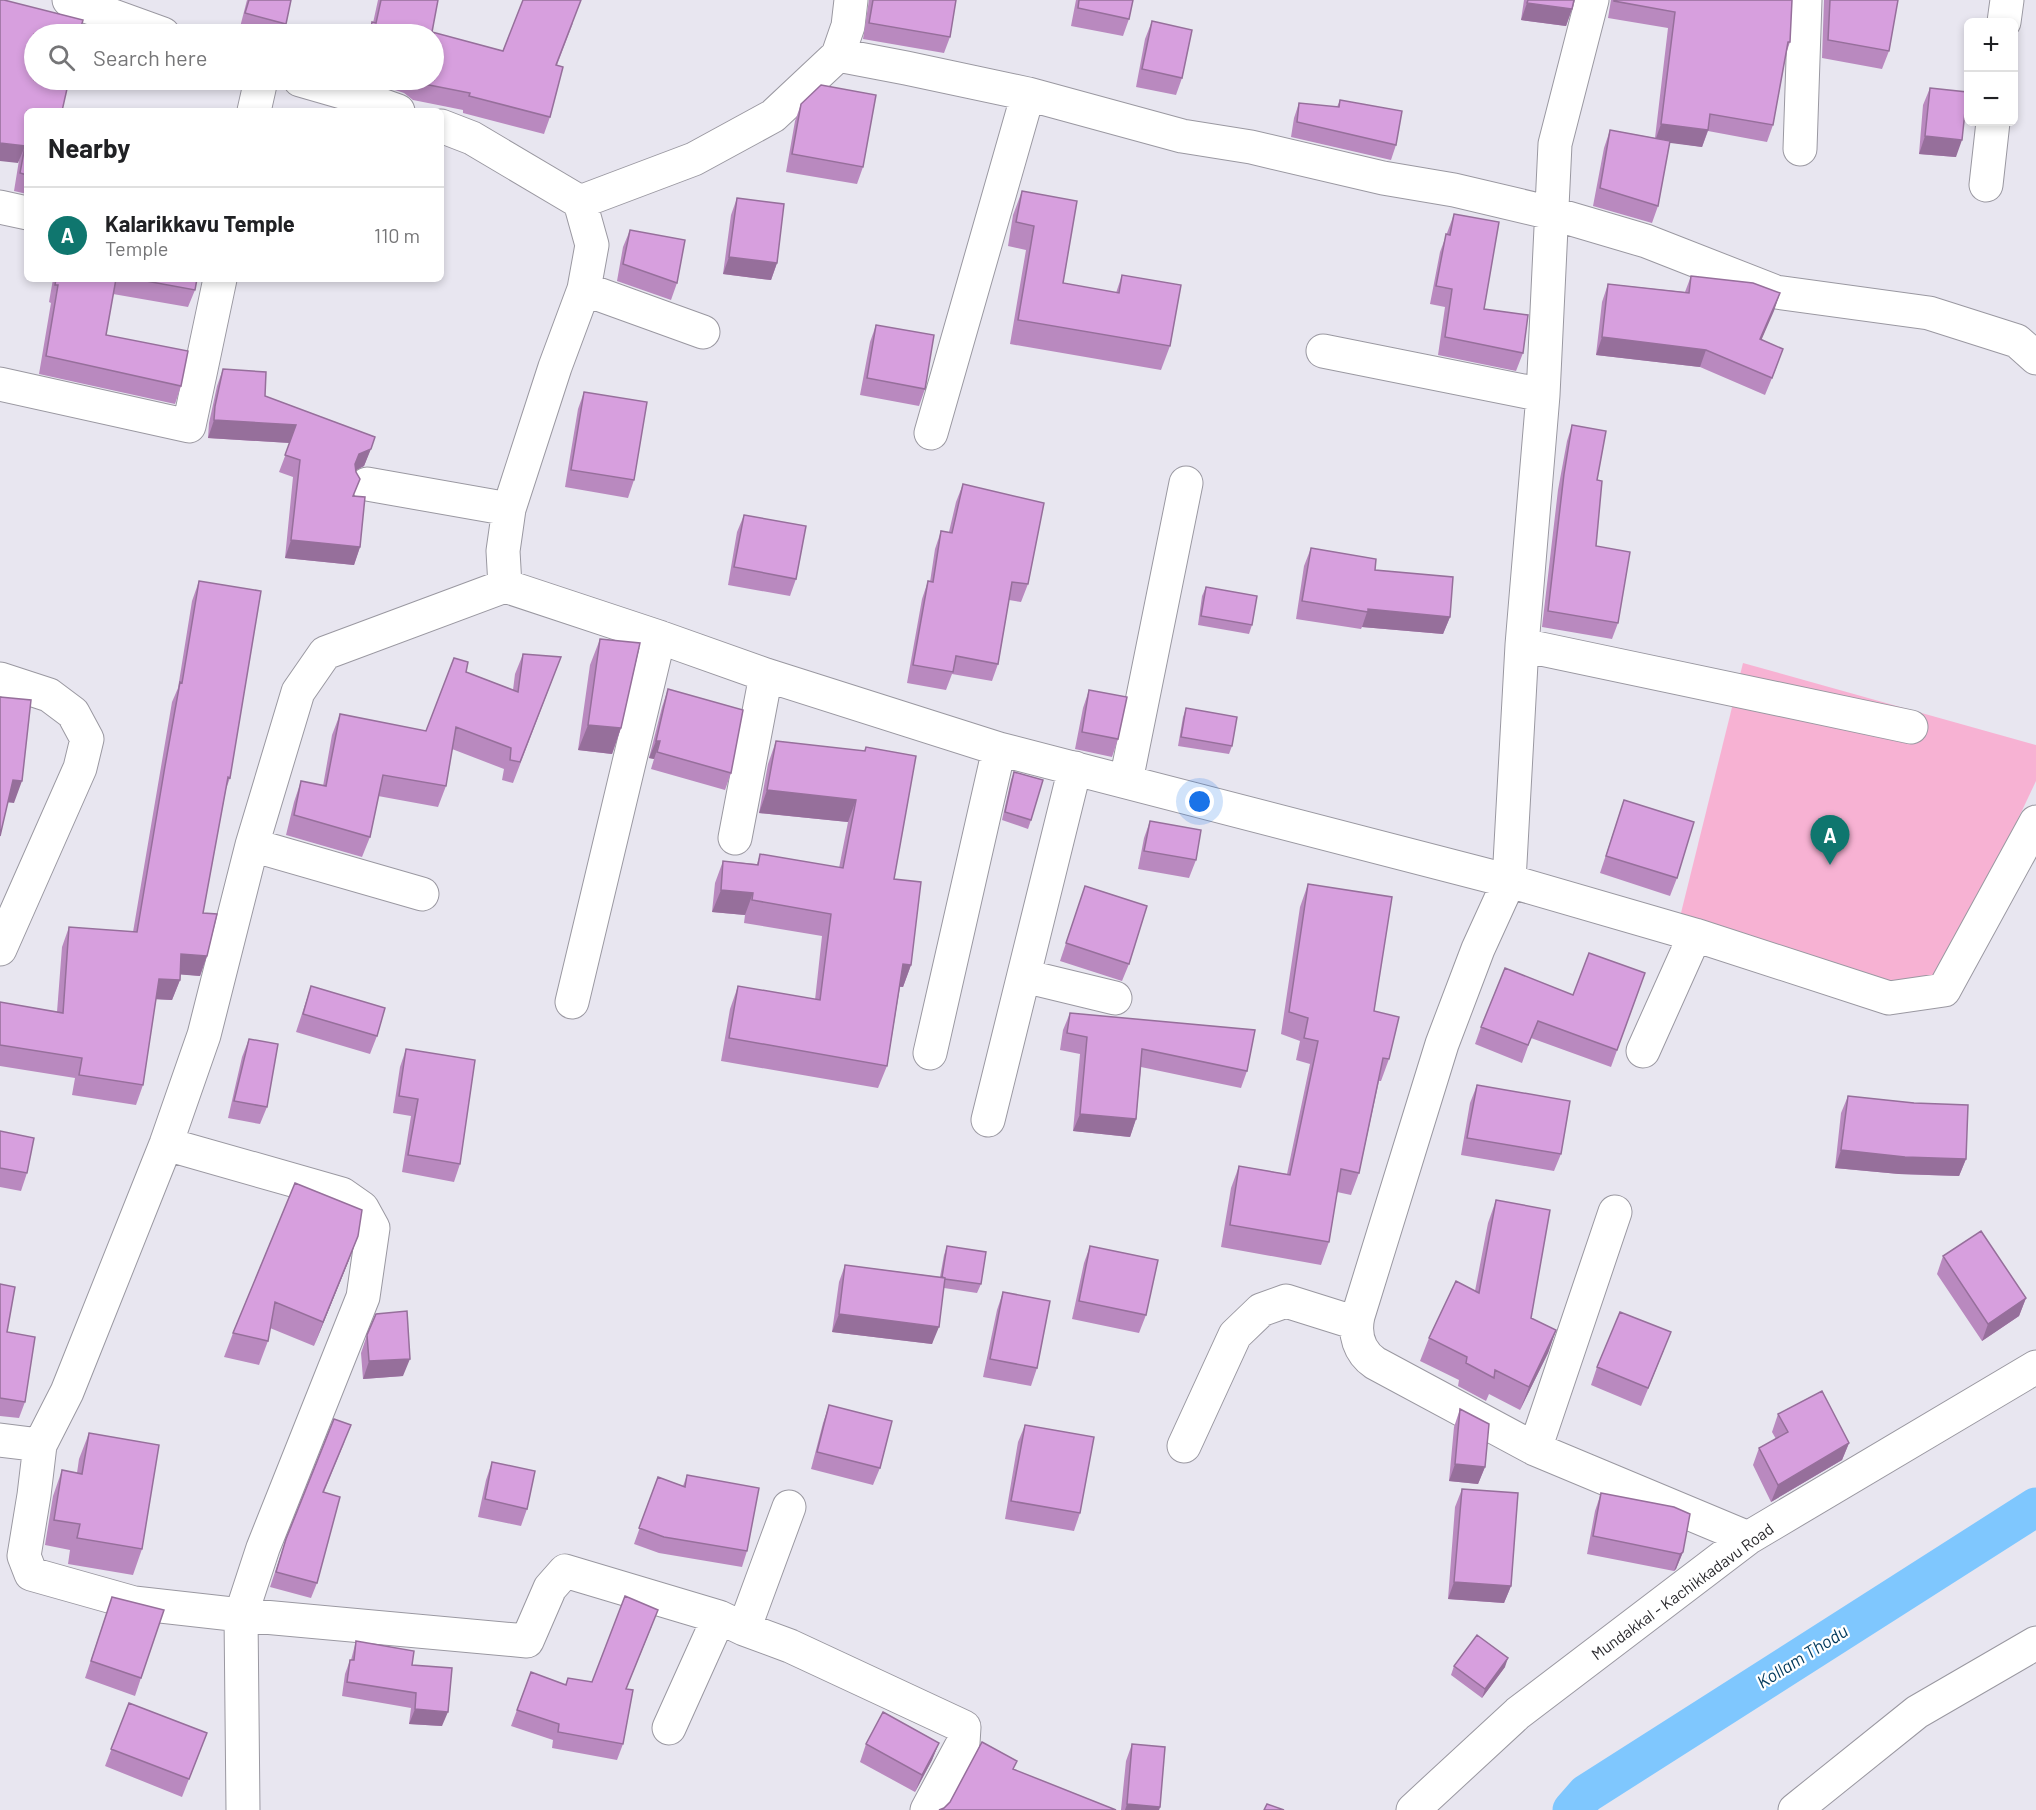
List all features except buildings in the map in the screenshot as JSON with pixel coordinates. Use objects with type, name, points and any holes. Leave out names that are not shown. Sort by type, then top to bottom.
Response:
[{"type":"street","points":[[69,0],[135,24]]},
{"type":"street","points":[[580,202],[694,159],[773,116],[838,56],[848,26],[851,0]]},
{"type":"street","points":[[1592,0],[1555,144],[1543,395],[1522,645],[1509,881],[1478,949],[1442,1044],[1356,1323],[1358,1342],[1369,1359],[1535,1449],[1748,1538]]},
{"type":"street","points":[[1800,149],[1805,0]]},
{"type":"street","points":[[2005,18],[2007,0]]},
{"type":"street","points":[[838,56],[1028,94],[1182,136],[1251,147],[1383,178],[1454,190],[1551,213],[1646,241],[1776,292],[1929,313],[2017,340],[2036,358]]},
{"type":"street","points":[[255,108],[259,90]]},
{"type":"street","points":[[335,90],[390,108]]},
{"type":"street","points":[[931,433],[1028,94]]},
{"type":"street","points":[[1986,185],[1993,126]]},
{"type":"street","points":[[444,127],[472,138],[580,202],[592,245],[584,289],[555,367],[509,509],[503,551],[505,586]]},
{"type":"street","points":[[0,207],[24,212]]},
{"type":"street","points":[[0,384],[189,426],[218,282]]},
{"type":"street","points":[[584,289],[703,332]]},
{"type":"street","points":[[1323,351],[1543,395]]},
{"type":"street","points":[[1126,781],[1186,483]]},
{"type":"street","points":[[367,484],[509,509]]},
{"type":"street","points":[[927,1810],[963,1743],[964,1727],[790,1646],[732,1623],[566,1571],[550,1588],[527,1641],[241,1615],[134,1602],[31,1574],[24,1556],[40,1445],[67,1392],[166,1144],[204,1035],[252,845],[298,692],[326,653],[505,586],[766,675],[999,749],[1509,881],[1695,935],[1889,998],[1944,990],[2036,822]]},
{"type":"street","points":[[572,1002],[659,637]]},
{"type":"street","points":[[1522,645],[1911,727]]},
{"type":"street","points":[[735,838],[766,675]]},
{"type":"street","points":[[0,679],[49,695],[73,713],[87,739],[80,768],[0,949]]},
{"type":"street","points":[[930,1053],[999,749]]},
{"type":"street","points":[[988,1120],[1075,768]]},
{"type":"street","points":[[252,845],[422,894]]},
{"type":"street","points":[[1643,1052],[1695,935]]},
{"type":"street","points":[[1024,976],[1115,998]]},
{"type":"street","points":[[166,1144],[342,1194],[362,1208],[373,1227],[363,1297],[263,1548],[241,1615],[243,1810]]},
{"type":"street","points":[[1535,1449],[1615,1212]]},
{"type":"street","points":[[1184,1446],[1235,1335],[1261,1310],[1286,1301],[1356,1323]]},
{"type":"street","name":"Mundakkal - Kachikkadavu Road","points":[[1413,1810],[1518,1713],[1748,1538],[2036,1367]]},
{"type":"street","points":[[0,1440],[40,1445]]},
{"type":"street","points":[[669,1728],[732,1623],[789,1507]]},
{"type":"street","points":[[1795,1810],[1917,1712],[2036,1643]]},
{"type":"shaded area","points":[[1743,663],[2036,745],[2036,781],[1944,975],[1893,985],[1679,921]]},
{"type":"waterway","name":"Kollam Thodu","points":[[1572,1810],[1586,1794],[2036,1507]]},
{"type":"place","name":"Kalarikkavu Temple","points":[[1830,865]]}]
